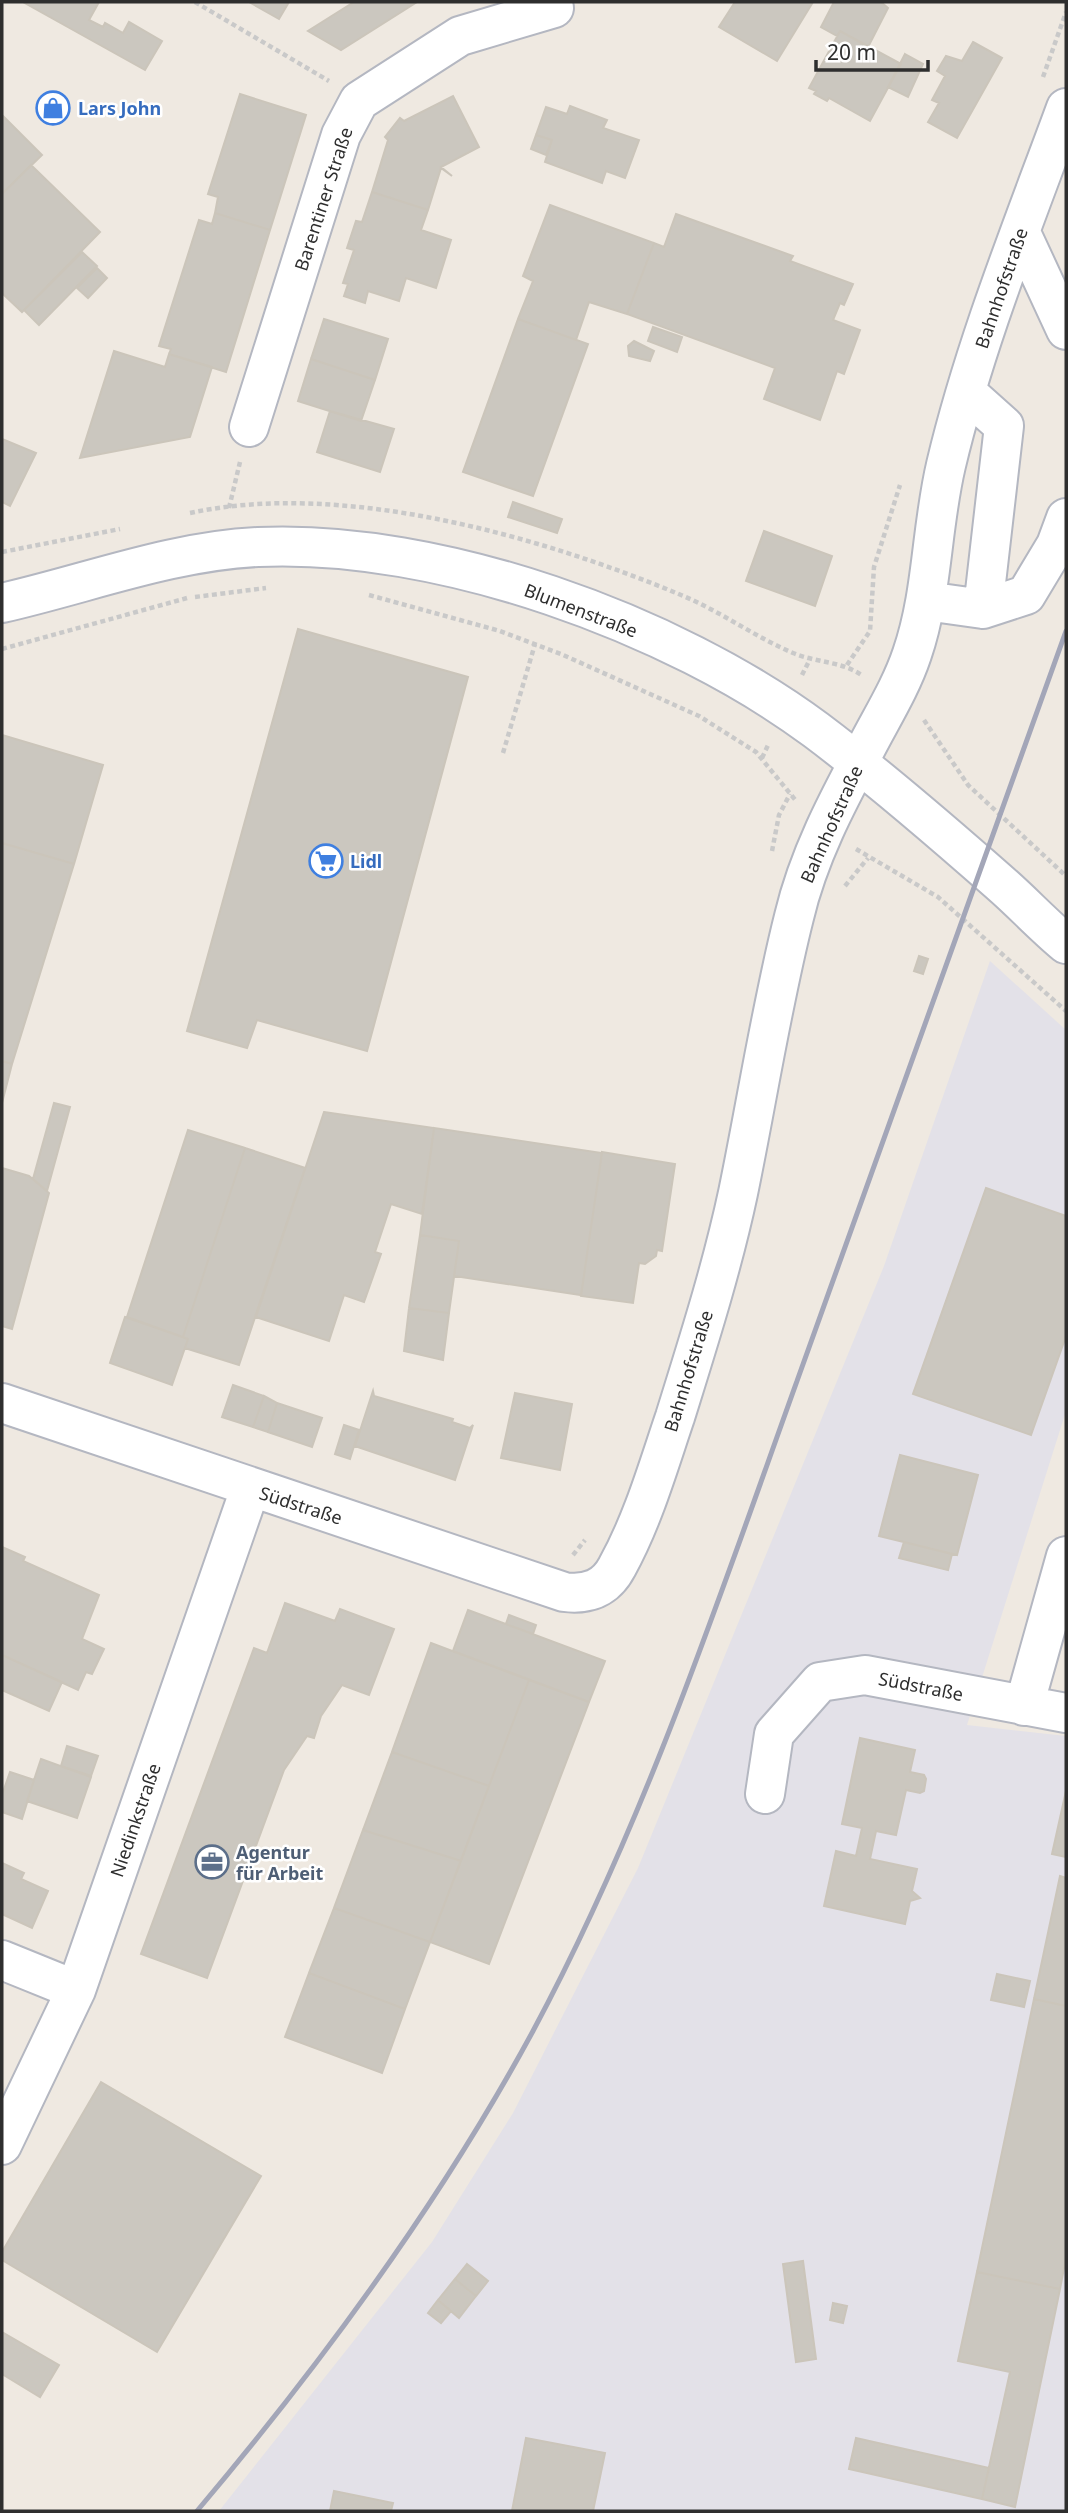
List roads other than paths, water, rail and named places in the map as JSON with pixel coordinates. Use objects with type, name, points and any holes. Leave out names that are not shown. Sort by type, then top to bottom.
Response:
[{"type":"street","name":"Barentiner Straße","points":[[249,427],[341,135],[359,101],[460,36],[554,8]]},
{"type":"street","name":"Bahnhofstraße","points":[[583,1589],[611,1578],[633,1535],[691,1365],[737,1196],[794,914],[826,824],[893,698],[911,656],[926,600],[945,469],[966,392],[1066,108]]},
{"type":"street","points":[[1021,233],[1066,330]]},
{"type":"street","points":[[966,392],[1004,426],[983,609]]},
{"type":"street","points":[[926,600],[983,609],[1026,595],[1056,545],[1066,517]]},
{"type":"street","name":"Blumenstraße","points":[[2,603],[189,556],[290,546],[367,552],[415,560],[527,589],[668,645],[765,696],[858,763],[964,851],[1066,944]]},
{"type":"street","name":"Südstraße","points":[[2,1403],[250,1489],[583,1589]]},
{"type":"street","name":"Niedinkstraße","points":[[2,2145],[76,1990],[250,1489]]},
{"type":"street","points":[[1024,1706],[1066,1556]]},
{"type":"street","name":"Südstraße","points":[[765,1794],[774,1734],[820,1682],[865,1675],[1066,1713]]},
{"type":"street","points":[[2,1960],[76,1990]]},
{"type":"railway","points":[[197,2511],[334,2339],[459,2158],[533,2031],[610,1873],[708,1629],[1066,631]]},
{"type":"place","name":"Lars John","points":[[53,108]]},
{"type":"place","name":"Lidl","points":[[326,861]]},
{"type":"place","name":"Agentur für Arbeit","points":[[212,1862]]}]
